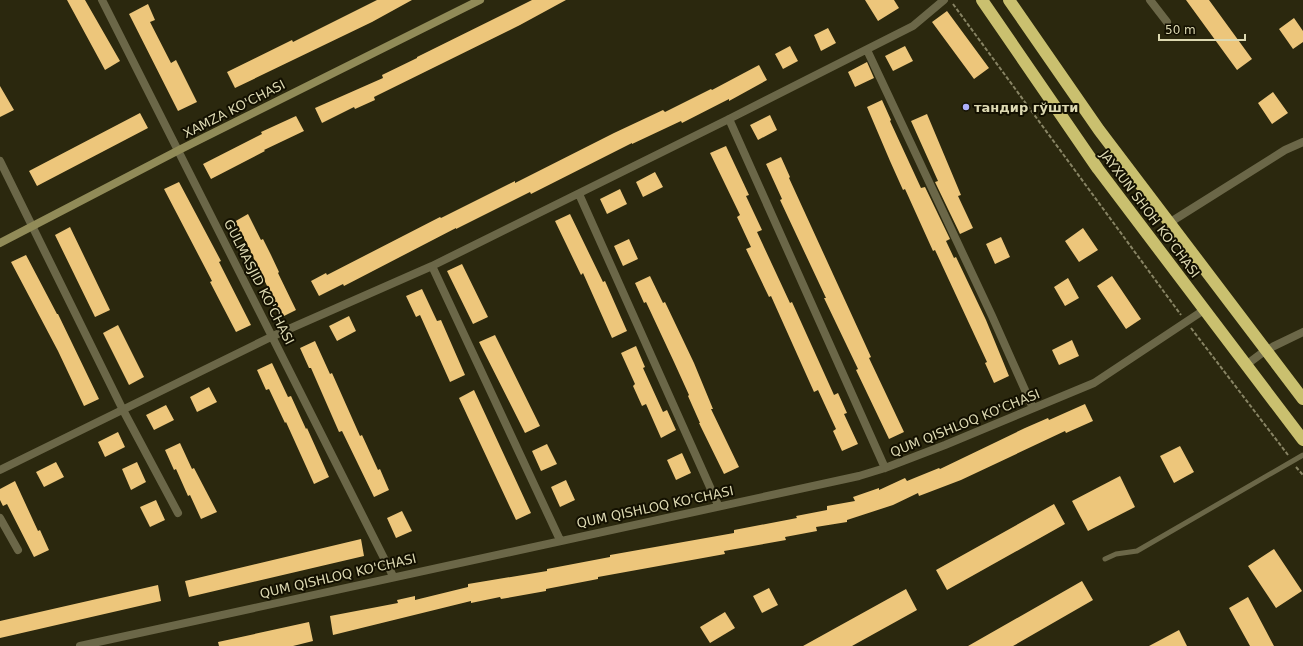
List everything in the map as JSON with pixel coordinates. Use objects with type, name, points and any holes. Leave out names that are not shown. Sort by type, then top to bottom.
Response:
[{"type":"highway","name":"JAYXUN SHOH KO'CHASI","points":[[982,0],[1098,169],[1303,440]]},
{"type":"highway","name":"JAYXUN SHOH KO'CHASI","points":[[1009,0],[1098,130],[1303,399]]},
{"type":"street","name":"GULMASJID KO'CHASI","points":[[102,0],[393,576]]},
{"type":"street","name":"XAMZA KO'CHASI","points":[[0,243],[179,150],[480,0]]},
{"type":"street","points":[[0,470],[273,336],[432,266],[579,194],[913,26],[944,0]]},
{"type":"street","points":[[1150,0],[1167,22]]},
{"type":"street","points":[[867,50],[992,316],[1033,408]]},
{"type":"street","points":[[729,119],[885,468]]},
{"type":"street","points":[[1169,223],[1285,150],[1303,142]]},
{"type":"street","points":[[0,161],[123,410],[178,513]]},
{"type":"street","points":[[579,194],[718,505]]},
{"type":"street","points":[[432,266],[560,540]]},
{"type":"street","name":"QUM QISHLOQ KO'CHASI","points":[[80,646],[718,505],[859,476],[885,468],[1094,383],[1204,310]]},
{"type":"street","points":[[1246,365],[1266,350],[1303,332]]},
{"type":"street","points":[[0,518],[18,550]]},
{"type":"lane","points":[[1105,559],[1116,554],[1137,551],[1303,456]]},
{"type":"path","points":[[950,0],[1186,322],[1302,473]]},
{"type":"building","points":[[67,0],[85,0],[120,61],[105,70]]},
{"type":"building","points":[[377,0],[412,0],[372,22],[235,88],[227,72],[292,40],[293,42]]},
{"type":"building","points":[[532,0],[566,0],[520,25],[374,97],[375,100],[355,109],[354,107],[322,123],[315,108],[383,78],[382,75]]},
{"type":"building","points":[[865,0],[894,0],[899,8],[878,21]]},
{"type":"building","points":[[1186,0],[1209,0],[1252,59],[1237,70]]},
{"type":"building","points":[[148,4],[155,20],[150,22],[171,63],[176,60],[197,102],[178,111],[129,14]]},
{"type":"building","points":[[947,11],[989,68],[974,79],[932,22]]},
{"type":"building","points":[[1294,18],[1303,31],[1303,42],[1293,49],[1279,29]]},
{"type":"building","points":[[828,28],[836,43],[821,51],[814,35]]},
{"type":"building","points":[[790,46],[798,61],[783,69],[775,54]]},
{"type":"building","points":[[905,46],[913,61],[893,71],[885,56]]},
{"type":"building","points":[[867,62],[874,78],[855,87],[848,72]]},
{"type":"building","points":[[759,65],[767,80],[729,101],[729,99],[682,123],[681,121],[632,143],[531,194],[530,192],[456,228],[344,286],[343,284],[319,296],[311,281],[326,273],[327,275],[440,217],[441,218],[515,181],[515,183],[614,133],[663,110],[665,112],[711,89],[712,90]]},
{"type":"building","points":[[0,86],[14,110],[0,117]]},
{"type":"building","points":[[1273,92],[1288,113],[1272,124],[1258,103]]},
{"type":"building","points":[[882,100],[921,188],[925,187],[950,239],[946,241],[954,258],[956,257],[986,320],[1009,376],[994,383],[985,363],[987,362],[935,250],[933,251],[905,189],[903,190],[867,107]]},
{"type":"building","points":[[140,113],[148,128],[37,186],[29,171]]},
{"type":"building","points":[[927,114],[961,195],[958,196],[973,228],[960,234],[935,182],[938,181],[911,121]]},
{"type":"building","points":[[770,115],[777,130],[758,140],[750,125]]},
{"type":"building","points":[[296,116],[304,131],[264,150],[265,151],[211,179],[203,164],[262,134],[261,132]]},
{"type":"building","points":[[726,146],[749,195],[746,196],[762,230],[757,232],[790,303],[792,302],[834,395],[838,393],[847,413],[844,414],[858,444],[842,451],[833,431],[836,429],[818,390],[814,392],[771,296],[769,297],[746,249],[751,247],[737,217],[740,215],[710,153]]},
{"type":"building","points":[[781,157],[790,177],[789,178],[871,357],[869,358],[904,432],[889,439],[856,370],[858,369],[780,200],[782,199],[766,164]]},
{"type":"building","points":[[655,172],[663,187],[643,197],[636,182]]},
{"type":"building","points":[[179,182],[221,261],[219,262],[251,325],[236,332],[210,282],[212,281],[164,189]]},
{"type":"building","points":[[620,189],[627,204],[607,214],[600,199]]},
{"type":"building","points":[[248,214],[261,240],[263,239],[271,255],[296,310],[282,317],[243,236],[241,237],[234,222]]},
{"type":"building","points":[[570,214],[603,282],[605,281],[627,331],[612,338],[583,273],[581,275],[555,221]]},
{"type":"building","points":[[70,227],[110,310],[95,317],[55,235]]},
{"type":"building","points":[[1083,228],[1098,250],[1079,262],[1065,241]]},
{"type":"building","points":[[1001,237],[1010,257],[995,264],[986,244]]},
{"type":"building","points":[[629,239],[638,259],[623,266],[614,246]]},
{"type":"building","points":[[26,255],[58,314],[99,399],[84,406],[58,351],[11,262]]},
{"type":"building","points":[[462,264],[488,317],[473,324],[447,271]]},
{"type":"building","points":[[650,276],[663,303],[665,302],[694,363],[713,409],[711,409],[739,467],[724,474],[699,423],[688,396],[689,395],[674,362],[646,302],[644,303],[635,283]]},
{"type":"building","points":[[1112,276],[1141,319],[1126,329],[1097,286]]},
{"type":"building","points":[[1068,278],[1079,298],[1065,306],[1054,287]]},
{"type":"building","points":[[422,289],[437,321],[441,320],[465,375],[450,382],[420,315],[416,317],[406,296]]},
{"type":"building","points":[[349,316],[356,331],[337,341],[329,326]]},
{"type":"building","points":[[118,325],[144,377],[129,385],[103,333]]},
{"type":"building","points":[[495,335],[540,426],[525,433],[479,342]]},
{"type":"building","points":[[1072,340],[1079,356],[1059,365],[1052,350]]},
{"type":"building","points":[[315,341],[330,374],[332,373],[360,436],[362,435],[389,490],[374,497],[342,431],[339,432],[311,368],[309,368],[300,348]]},
{"type":"building","points":[[636,346],[645,367],[643,368],[663,412],[667,410],[676,430],[661,438],[646,404],[642,406],[633,386],[635,384],[621,353]]},
{"type":"building","points":[[272,363],[288,397],[291,396],[306,429],[307,428],[329,477],[314,484],[286,422],[285,423],[269,389],[266,390],[257,370]]},
{"type":"building","points":[[209,387],[217,402],[197,412],[190,397]]},
{"type":"building","points":[[474,390],[531,513],[516,520],[459,398]]},
{"type":"building","points":[[1085,404],[1093,421],[1066,433],[1065,431],[961,480],[919,496],[918,493],[893,505],[847,520],[847,522],[816,527],[817,531],[785,537],[786,540],[724,551],[725,554],[598,577],[598,579],[546,589],[546,591],[501,599],[500,597],[471,603],[471,601],[333,635],[330,616],[398,603],[397,600],[415,596],[415,600],[468,587],[468,584],[547,571],[547,569],[610,557],[610,555],[734,533],[734,530],[797,518],[796,516],[827,510],[827,506],[855,501],[853,497],[879,488],[879,490],[905,478],[907,481],[939,468],[940,469],[1025,428],[1048,418],[1049,420]]},
{"type":"building","points":[[166,405],[174,420],[154,430],[146,415]]},
{"type":"building","points":[[118,432],[125,447],[105,457],[98,442]]},
{"type":"building","points":[[180,443],[192,469],[194,468],[217,512],[201,519],[190,495],[188,496],[176,469],[174,470],[165,450]]},
{"type":"building","points":[[547,444],[557,464],[541,471],[532,451]]},
{"type":"building","points":[[1180,446],[1194,472],[1174,483],[1160,456]]},
{"type":"building","points":[[682,453],[691,473],[676,480],[667,460]]},
{"type":"building","points":[[56,462],[64,477],[44,487],[36,472]]},
{"type":"building","points":[[137,462],[146,482],[131,490],[122,469]]},
{"type":"building","points":[[1120,476],[1135,507],[1088,531],[1072,501]]},
{"type":"building","points":[[566,480],[575,500],[560,507],[551,487]]},
{"type":"building","points":[[15,481],[38,531],[40,530],[49,550],[34,557],[7,504],[3,506],[0,500],[0,489]]},
{"type":"building","points":[[156,500],[165,520],[150,527],[140,507]]},
{"type":"building","points":[[1054,504],[1065,524],[947,590],[936,570]]},
{"type":"building","points":[[402,511],[412,531],[396,538],[387,518]]},
{"type":"building","points":[[361,539],[364,556],[189,597],[185,581]]},
{"type":"building","points":[[1274,549],[1302,591],[1276,608],[1248,566]]},
{"type":"building","points":[[1082,581],[1093,600],[1013,646],[968,646]]},
{"type":"building","points":[[158,585],[161,601],[0,638],[0,621]]},
{"type":"building","points":[[769,588],[778,605],[762,613],[753,596]]},
{"type":"building","points":[[906,589],[917,610],[852,646],[803,646]]},
{"type":"building","points":[[1248,597],[1274,646],[1250,646],[1229,608]]},
{"type":"building","points":[[725,612],[735,628],[710,643],[700,627]]},
{"type":"building","points":[[309,622],[313,641],[293,646],[219,646],[218,642]]},
{"type":"building","points":[[1179,630],[1187,646],[1149,646]]},
{"type":"place","name":"тандир гўшти","points":[[966,107]]}]
